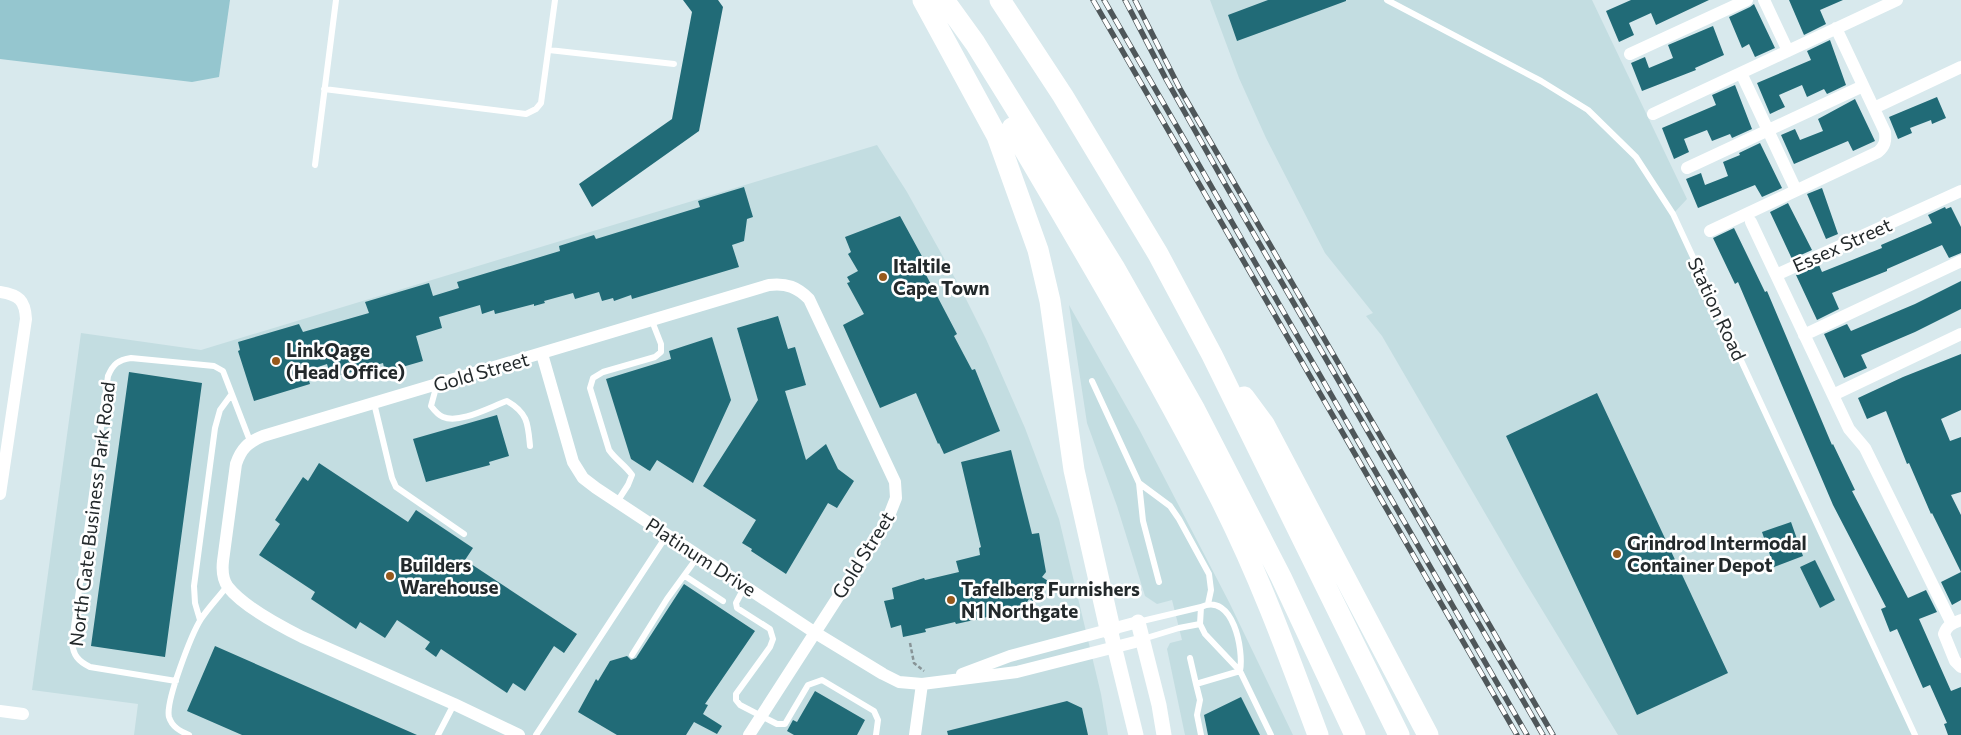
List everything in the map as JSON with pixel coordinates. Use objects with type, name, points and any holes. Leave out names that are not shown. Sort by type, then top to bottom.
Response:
[{"type":"highway","points":[[923,0],[997,136],[1038,250],[1050,301],[1074,470],[1112,638]]},
{"type":"highway","points":[[944,0],[975,43],[1114,267],[1195,410],[1281,578],[1355,735]]},
{"type":"highway","points":[[1000,0],[1063,96],[1158,254],[1212,355],[1399,735]]},
{"type":"highway","points":[[975,43],[1018,139],[1104,285],[1219,495],[1272,613],[1318,735]]},
{"type":"highway","points":[[1212,355],[1264,424],[1428,735]]},
{"type":"street","points":[[1630,54],[1747,0]]},
{"type":"street","points":[[1764,0],[1788,51]]},
{"type":"street","points":[[1653,114],[1897,0]]},
{"type":"street","points":[[1710,231],[1878,152],[1884,147],[1886,140],[1885,132],[1836,28]]},
{"type":"street","points":[[1874,108],[1961,67]]},
{"type":"street","points":[[1741,73],[1796,190]]},
{"type":"street","points":[[1686,168],[1863,86]]},
{"type":"street","name":"Essex Street","points":[[1751,222],[1776,275],[1960,193]]},
{"type":"street","points":[[1804,335],[1961,261]]},
{"type":"street","points":[[1776,275],[1849,429],[1865,448],[1956,622],[1946,628],[1944,634],[1955,661],[1961,667]]},
{"type":"street","name":"Gold Street","points":[[250,441],[776,284],[791,285],[809,299],[895,482],[896,498],[887,521],[749,735]]},
{"type":"street","points":[[0,292],[18,297],[25,306],[26,319],[0,494]]},
{"type":"street","points":[[1833,395],[1961,334]]},
{"type":"street","name":"Platinum Drive","points":[[542,354],[573,462],[583,478],[814,632],[899,682],[923,678],[938,682],[1017,672],[1112,638],[1138,622]]},
{"type":"street","points":[[250,441],[240,452],[236,464],[222,560],[222,574],[227,586],[239,598],[279,625],[302,637],[519,735]]},
{"type":"street","points":[[1138,622],[1159,705],[1164,735]]},
{"type":"street","name":"Platinum Drive","points":[[938,682],[1010,656],[1112,638],[1143,640]]},
{"type":"street","points":[[1112,638],[1136,735]]},
{"type":"street","points":[[915,735],[923,678]]},
{"type":"street","points":[[0,711],[23,714]]},
{"type":"lane","points":[[315,165],[336,0]]},
{"type":"lane","points":[[324,89],[526,114],[541,103],[555,0]]},
{"type":"lane","name":"Station Road","points":[[1387,0],[1541,81],[1588,110],[1636,157],[1673,214],[1915,735]]},
{"type":"lane","points":[[549,50],[674,64]]},
{"type":"lane","points":[[617,502],[632,475],[627,467],[614,458],[609,450],[590,388],[593,378],[603,372],[655,357],[661,352],[661,344],[652,321]]},
{"type":"lane","name":"North Gate Business Park Road","points":[[176,681],[90,667],[80,662],[73,653],[72,642],[108,376],[112,366],[121,359],[131,358],[214,366],[223,371],[250,441]]},
{"type":"lane","points":[[1092,381],[1139,483],[1143,521],[1159,582]]},
{"type":"lane","points":[[437,384],[431,406],[444,418],[466,417],[507,401],[519,408],[526,419],[530,446]]},
{"type":"lane","points":[[200,620],[195,603],[194,586],[214,438],[220,410],[231,395]]},
{"type":"lane","points":[[374,403],[392,478],[396,487],[464,534]]},
{"type":"lane","points":[[1139,483],[1170,506],[1179,519],[1209,574],[1212,590],[1208,604]]},
{"type":"lane","points":[[536,735],[667,534]]},
{"type":"lane","points":[[632,655],[699,555]]},
{"type":"lane","points":[[685,576],[723,601]]},
{"type":"lane","points":[[188,735],[174,726],[169,717],[169,707],[176,681],[200,620],[227,586]]},
{"type":"lane","points":[[745,586],[736,603],[737,608],[770,629],[773,639],[770,647],[736,694],[736,700],[740,705],[777,724],[784,724],[808,685],[822,680],[874,711],[878,720],[876,735]]},
{"type":"lane","points":[[1138,622],[1208,604],[1219,606],[1231,617],[1238,636],[1242,662],[1240,671]]},
{"type":"lane","points":[[1201,607],[1200,624],[1205,634],[1234,667],[1240,671],[1271,735]]},
{"type":"lane","points":[[1143,640],[1179,628],[1200,624]]},
{"type":"lane","points":[[1190,658],[1200,700],[1197,715],[1201,735]]},
{"type":"lane","points":[[1196,684],[1240,671]]},
{"type":"lane","points":[[438,735],[454,704]]},
{"type":"path","points":[[910,643],[914,663],[923,678]]},
{"type":"shaded area","points":[[0,0],[230,0],[219,77],[192,82],[0,59]]},
{"type":"shaded area","points":[[1210,0],[1592,0],[1687,199],[1673,214],[1915,735],[1618,735],[1521,575],[1382,336],[1366,316],[1373,313],[1325,253],[1266,138],[1239,78]]},
{"type":"shaded area","points":[[877,145],[907,192],[961,289],[986,339],[1025,428],[1059,519],[1101,694],[1108,735],[134,735],[138,704],[32,690],[81,333],[201,350]]},
{"type":"shaded area","points":[[1069,305],[1139,429],[1229,602],[1293,735],[1185,735],[1167,649],[1170,643],[1182,640],[1172,600],[1157,604],[1145,596],[1117,506],[1087,423]]},
{"type":"building","points":[[683,0],[718,0],[723,7],[699,131],[592,207],[579,184],[672,119],[692,12]]},
{"type":"building","points":[[1268,0],[1346,1],[1237,41],[1228,15]]},
{"type":"building","points":[[1631,0],[1709,0],[1656,25],[1651,13],[1629,23],[1634,35],[1619,42],[1606,11]]},
{"type":"building","points":[[1789,0],[1843,0],[1820,10],[1826,24],[1804,35]]},
{"type":"building","points":[[1754,4],[1775,48],[1755,57],[1749,44],[1742,48],[1729,17]]},
{"type":"building","points":[[1713,26],[1724,55],[1695,68],[1696,70],[1642,91],[1631,63],[1645,57],[1649,68],[1673,58],[1668,45]]},
{"type":"building","points":[[1830,40],[1846,85],[1827,94],[1824,89],[1807,97],[1802,85],[1779,95],[1785,107],[1770,114],[1757,83],[1811,60],[1807,51]]},
{"type":"building","points":[[1735,85],[1752,129],[1732,138],[1730,134],[1712,141],[1707,130],[1684,139],[1689,152],[1674,159],[1662,128],[1716,105],[1712,95]]},
{"type":"building","points":[[1937,97],[1946,118],[1932,124],[1931,120],[1910,128],[1912,133],[1898,139],[1889,117]]},
{"type":"building","points":[[1855,99],[1875,141],[1853,151],[1848,141],[1794,164],[1781,135],[1795,129],[1800,140],[1823,131],[1818,119]]},
{"type":"building","points":[[1760,143],[1782,188],[1762,197],[1755,185],[1698,208],[1686,179],[1701,173],[1705,185],[1728,176],[1723,162],[1740,155],[1739,153]]},
{"type":"building","points":[[744,187],[753,217],[747,219],[744,241],[732,245],[739,267],[632,299],[631,295],[614,301],[613,298],[602,301],[599,292],[575,299],[573,293],[544,301],[545,303],[534,306],[534,304],[495,314],[494,310],[482,314],[480,305],[439,317],[442,328],[416,336],[423,361],[385,372],[383,363],[331,378],[327,364],[306,371],[310,384],[254,401],[238,351],[240,350],[238,342],[299,324],[303,332],[369,313],[365,302],[429,283],[433,296],[459,288],[457,282],[560,251],[559,246],[594,235],[596,239],[700,207],[698,201]]},
{"type":"building","points":[[1822,188],[1838,234],[1826,239],[1807,194]]},
{"type":"building","points":[[1788,203],[1812,250],[1792,259],[1770,212]]},
{"type":"building","points":[[1945,207],[1946,209],[1951,207],[1961,227],[1961,253],[1949,258],[1942,245],[1887,269],[1887,271],[1832,293],[1839,309],[1817,320],[1796,275],[1819,265],[1822,272],[1882,248],[1881,245],[1932,223],[1928,215]]},
{"type":"building","points":[[900,216],[930,271],[925,273],[957,334],[954,336],[972,370],[975,369],[1000,431],[944,454],[916,393],[880,408],[843,325],[864,314],[847,283],[850,282],[847,277],[858,271],[848,254],[851,252],[845,237]]},
{"type":"building","points":[[1734,228],[1765,292],[1767,291],[1832,445],[1855,490],[1852,491],[1908,598],[1926,590],[1937,612],[1919,619],[1951,691],[1961,687],[1961,735],[1948,735],[1944,724],[1947,723],[1930,685],[1923,688],[1897,629],[1890,632],[1881,609],[1886,607],[1833,505],[1738,282],[1735,284],[1713,238]]},
{"type":"building","points":[[1961,281],[1961,309],[1915,332],[1861,355],[1867,368],[1844,378],[1824,334],[1847,324],[1851,331],[1915,304]]},
{"type":"building","points":[[778,316],[788,349],[795,347],[806,385],[785,391],[806,460],[826,444],[838,469],[854,481],[837,508],[828,503],[786,574],[742,543],[756,520],[703,486],[758,400],[737,328]]},
{"type":"building","points":[[712,337],[731,400],[693,483],[657,460],[650,471],[631,459],[606,379],[671,359],[669,351]]},
{"type":"building","points":[[1961,354],[1961,410],[1941,419],[1950,441],[1961,437],[1961,492],[1951,495],[1961,515],[1961,572],[1931,514],[1909,463],[1907,464],[1886,411],[1867,419],[1858,398],[1903,377]]},
{"type":"building","points":[[129,372],[202,383],[165,657],[91,646]]},
{"type":"building","name":"Grindrod Intermodal Container Depot","points":[[1597,393],[1728,673],[1637,715],[1506,436]]},
{"type":"building","points":[[497,415],[509,456],[489,462],[490,465],[426,482],[413,439]]},
{"type":"building","points":[[1011,450],[1032,534],[1039,533],[1046,572],[1042,577],[1048,581],[1035,602],[1029,599],[1025,605],[1001,611],[1001,614],[925,629],[926,632],[903,637],[901,625],[891,628],[884,601],[894,599],[892,588],[924,578],[925,580],[959,572],[956,561],[980,555],[979,548],[981,547],[961,462]]},
{"type":"building","name":"Builders Warehouse","points":[[319,463],[408,522],[416,510],[473,548],[465,560],[577,634],[564,653],[554,646],[525,691],[513,683],[507,693],[441,649],[436,657],[425,649],[430,642],[397,620],[385,638],[360,622],[356,629],[311,599],[315,592],[259,555],[280,524],[275,520],[303,477],[308,481]]},
{"type":"building","points":[[1791,522],[1803,556],[1774,567],[1762,532]]},
{"type":"building","points":[[1815,560],[1835,600],[1820,608],[1800,567]]},
{"type":"building","points":[[1961,572],[1961,600],[1952,605],[1941,582]]},
{"type":"building","points":[[684,584],[755,631],[705,704],[708,705],[703,714],[722,726],[717,734],[694,722],[686,735],[617,735],[578,712],[596,679],[598,681],[610,661],[627,656],[631,660],[636,658]]},
{"type":"building","points":[[215,646],[417,735],[242,735],[187,711]]},
{"type":"building","points":[[815,691],[865,720],[857,735],[794,735],[787,731],[793,720],[797,722]]},
{"type":"building","points":[[1241,697],[1260,735],[1208,735],[1204,715]]},
{"type":"building","points":[[1067,701],[1082,708],[1088,735],[948,735],[947,731]]},
{"type":"railway","points":[[1093,0],[1517,735]]},
{"type":"railway","points":[[1104,0],[1527,735]]},
{"type":"railway","points":[[1125,0],[1166,79],[1225,184],[1543,735]]},
{"type":"railway","points":[[1135,0],[1180,89],[1553,735]]},
{"type":"place","name":"Italtile Cape Town","points":[[883,277]]},
{"type":"place","name":"LinkQage (Head Office)","points":[[276,361]]},
{"type":"place","name":"Grindrod Intermodal Container Depot","points":[[1617,554]]},
{"type":"place","name":"Builders Warehouse","points":[[390,576]]},
{"type":"place","name":"Tafelberg Furnishers N1 Northgate","points":[[951,600]]}]
